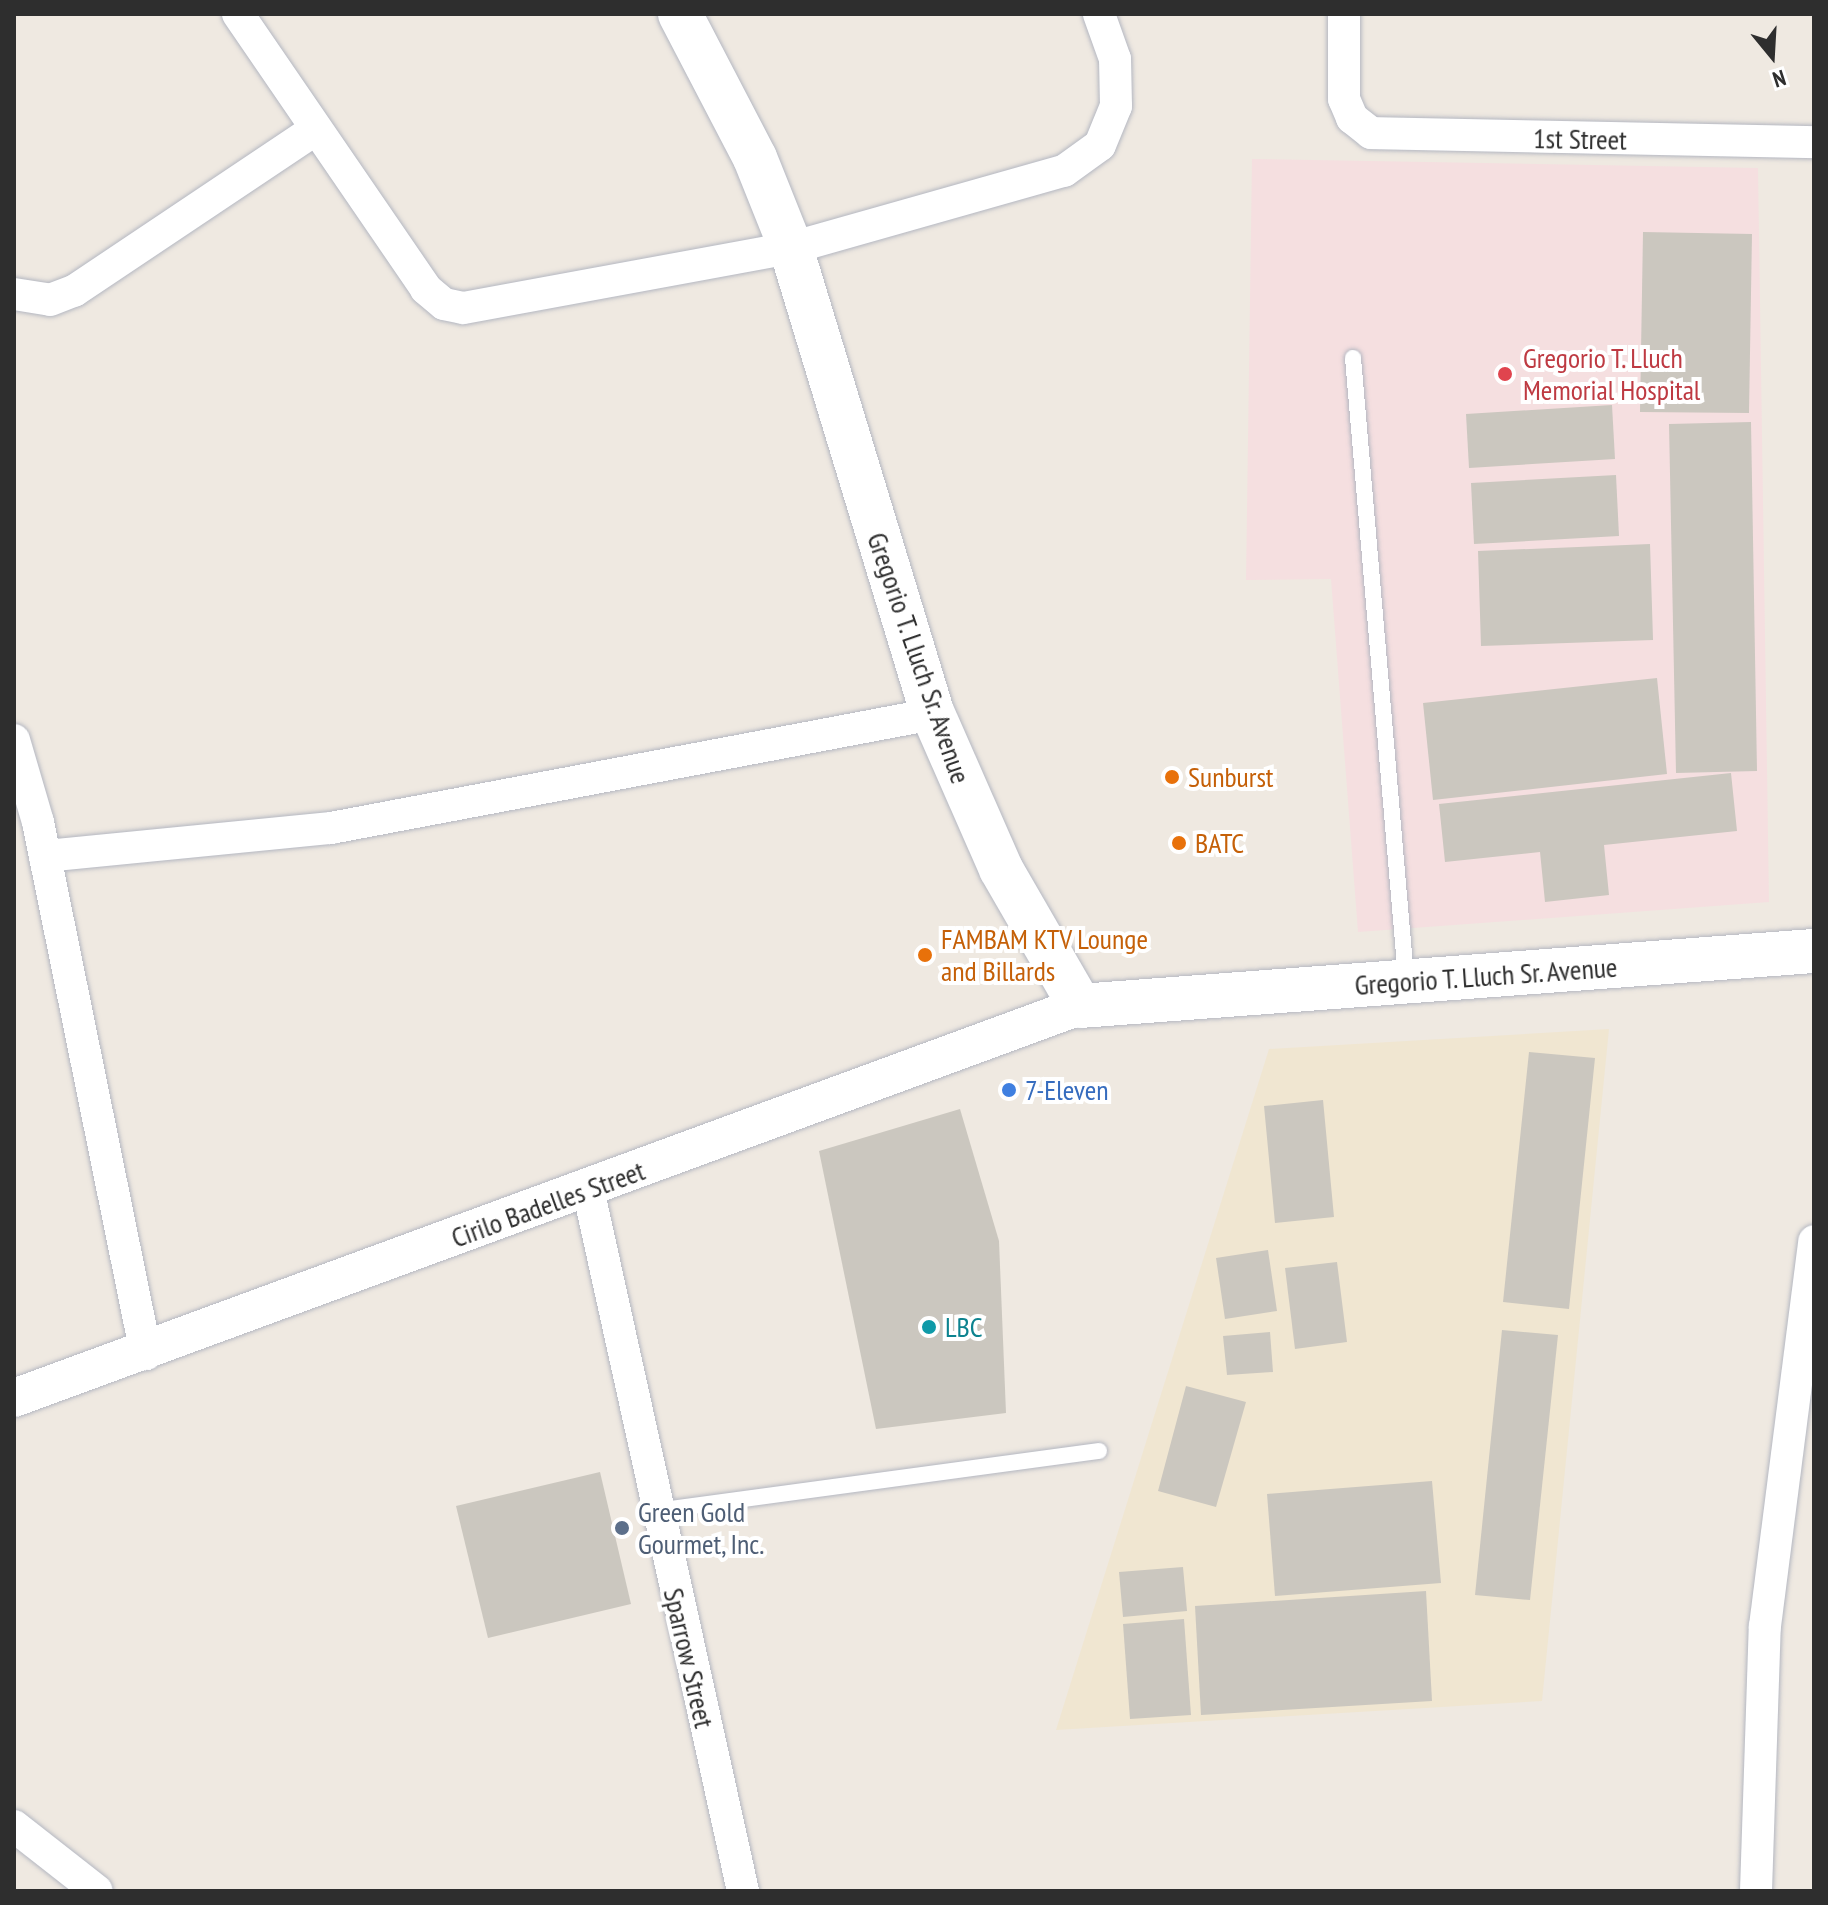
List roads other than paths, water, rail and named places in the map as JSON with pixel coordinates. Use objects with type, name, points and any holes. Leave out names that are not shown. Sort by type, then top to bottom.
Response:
[{"type":"main road","name":"Gregorio T. Lluch Sr. Avenue","points":[[680,14],[755,158],[791,248],[933,714],[1001,869],[1080,1006],[1814,951]]},
{"type":"street","points":[[238,14],[410,267],[444,304],[486,307],[791,248],[1064,171],[1100,145],[1116,106],[1115,59],[1099,14]]},
{"type":"street","name":"1st Street","points":[[1344,14],[1340,77],[1352,118],[1371,133],[1391,136],[1814,142]]},
{"type":"street","points":[[14,294],[50,300],[74,291],[316,129]]},
{"type":"street","points":[[45,856],[331,828],[933,714]]},
{"type":"street","points":[[14,740],[26,823],[45,856],[146,1354]]},
{"type":"street","name":"Cirilo Badelles Street","points":[[14,1398],[146,1354],[1080,1006]]},
{"type":"street","name":"Sparrow Street","points":[[588,1189],[655,1511],[743,1891]]},
{"type":"street","points":[[1756,1891],[1765,1626],[1804,1401],[1814,1241]]},
{"type":"street","points":[[14,1826],[97,1891]]},
{"type":"lane","points":[[1353,358],[1406,982]]},
{"type":"lane","points":[[655,1511],[1099,1451]]},
{"type":"place","name":"Gregorio T. Lluch Memorial Hospital","points":[[1505,374]]},
{"type":"place","name":"Sunburst","points":[[1172,777]]},
{"type":"place","name":"BATC","points":[[1179,843]]},
{"type":"place","name":"FAMBAM KTV Lounge and Billards","points":[[925,955]]},
{"type":"place","name":"7-Eleven","points":[[1009,1090]]},
{"type":"place","name":"LBC","points":[[929,1327]]},
{"type":"place","name":"Green Gold Gourmet, Inc.","points":[[622,1528]]}]
